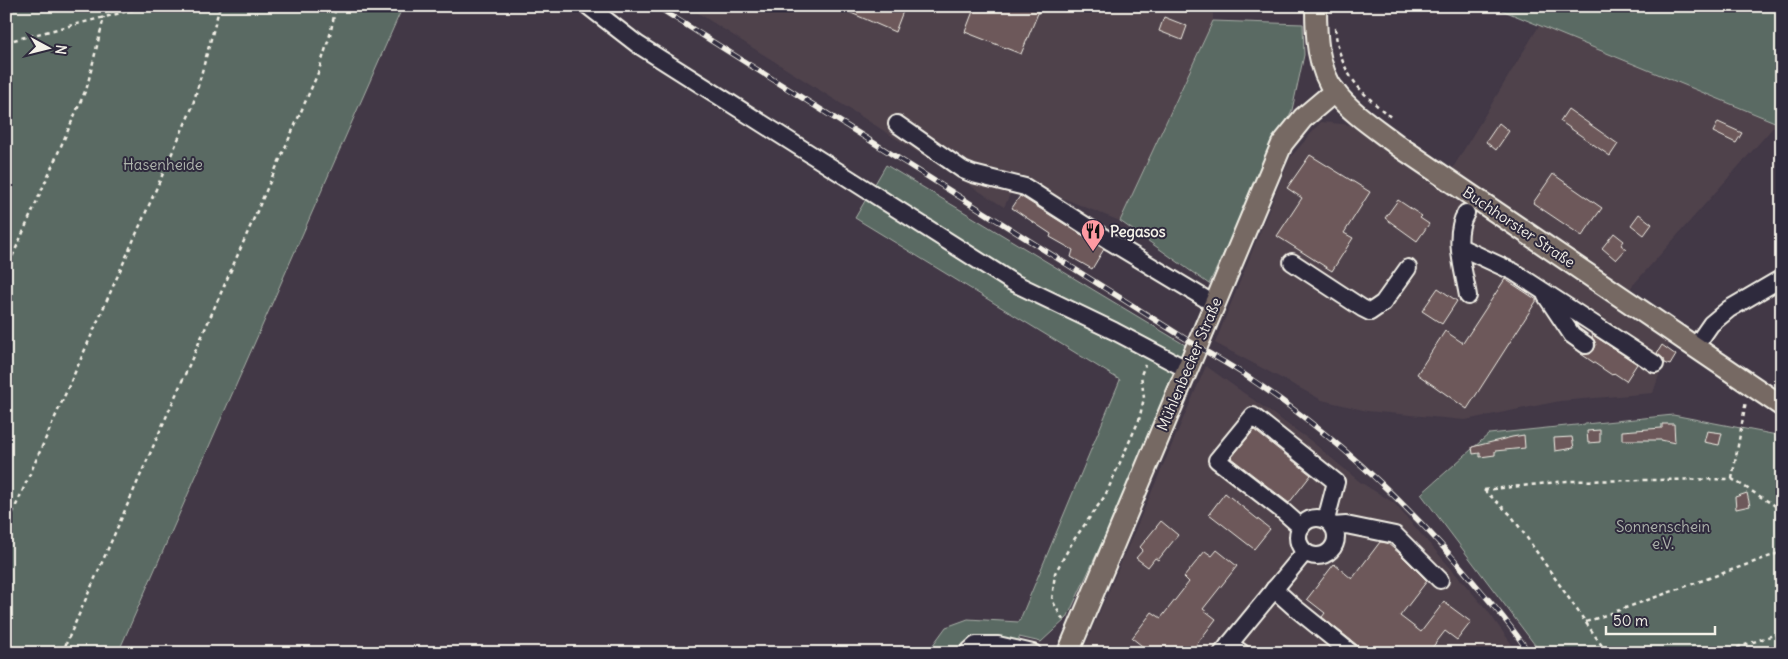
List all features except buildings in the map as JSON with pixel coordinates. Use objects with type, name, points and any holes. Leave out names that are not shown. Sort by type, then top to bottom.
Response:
[{"type":"main road","name":"Buchhorster Straße","points":[[1316,6],[1319,52],[1327,77],[1335,91],[1353,111],[1400,147],[1782,406]]},
{"type":"main road","name":"Mühlenbecker Straße","points":[[1068,653],[1282,144],[1303,118],[1335,91]]},
{"type":"street","points":[[588,6],[637,44],[1012,282],[1114,330],[1186,369]]},
{"type":"street","points":[[897,124],[963,170],[1025,187],[1214,304]]},
{"type":"street","points":[[1466,213],[1461,221],[1460,247],[1468,296]]},
{"type":"street","points":[[1460,247],[1514,272],[1654,364]]},
{"type":"street","points":[[1292,262],[1370,312],[1383,303],[1408,268]]},
{"type":"street","points":[[1695,346],[1711,324],[1730,309],[1782,278]]},
{"type":"street","points":[[1540,288],[1572,335],[1586,345]]},
{"type":"street","points":[[1301,527],[1217,460],[1253,416],[1336,482],[1329,523],[1336,534],[1335,544],[1330,551],[1322,556],[1313,556],[1305,552],[1299,544],[1298,535],[1301,527],[1308,520],[1316,518],[1329,523],[1395,535],[1440,580]]},
{"type":"street","points":[[1231,650],[1274,589],[1305,552]]},
{"type":"street","points":[[1274,589],[1351,653]]},
{"type":"street","points":[[967,653],[976,645],[998,645],[1033,653]]},
{"type":"path","points":[[97,6],[112,15]]},
{"type":"path","points":[[6,42],[148,6]]},
{"type":"path","points":[[6,528],[192,108],[220,6]]},
{"type":"path","points":[[62,653],[318,73],[330,35],[336,6]]},
{"type":"path","points":[[6,271],[87,87],[104,17]]},
{"type":"path","points":[[1334,20],[1340,56],[1351,79],[1364,95],[1400,124]]},
{"type":"path","points":[[1076,633],[1058,614],[1052,600],[1055,573],[1073,541],[1105,496],[1139,420],[1144,398],[1141,375],[1150,350]]},
{"type":"path","points":[[1732,479],[1749,383]]},
{"type":"path","points":[[1607,653],[1511,516],[1484,490],[1567,481],[1732,479],[1782,510]]},
{"type":"path","points":[[1586,622],[1782,552]]},
{"type":"path","points":[[1722,653],[1782,632]]},
{"type":"shaded area","points":[[687,6],[1213,6],[1213,21],[1120,221],[1017,180],[1004,207]]},
{"type":"shaded area","points":[[1551,6],[1572,6],[1777,123],[1618,302],[1671,339],[1653,393],[1560,401],[1465,420],[1367,411],[1322,400],[1215,343],[1290,158],[1321,122],[1351,125],[1447,185],[1454,166]]},
{"type":"shaded area","points":[[1206,366],[1311,441],[1360,482],[1394,503],[1487,610],[1518,653],[1082,653]]},
{"type":"green space","name":"Hasenheide","points":[[6,6],[403,6],[118,653],[6,653]]},
{"type":"green space","points":[[1492,6],[1782,6],[1782,125]]},
{"type":"green space","points":[[1213,21],[1303,24],[1304,55],[1292,110],[1209,284],[1120,221]]},
{"type":"green space","points":[[886,165],[1185,345],[1171,386],[1131,480],[1067,618],[1041,642],[1019,637],[1019,653],[927,653],[946,627],[968,619],[1019,622],[1120,380],[855,218]]},
{"type":"green space","name":"Sonnenschein e.V.","points":[[1673,415],[1782,436],[1782,653],[1541,653],[1421,494],[1489,434]]},
{"type":"railway","points":[[656,6],[1239,371],[1277,397],[1339,446],[1396,498],[1450,554],[1503,617],[1529,653]]},
{"type":"place","name":"Pegasos","points":[[1093,252]]}]
